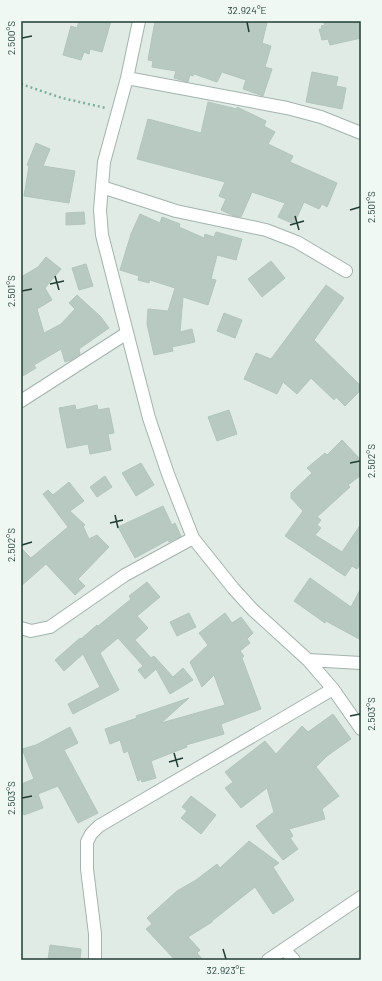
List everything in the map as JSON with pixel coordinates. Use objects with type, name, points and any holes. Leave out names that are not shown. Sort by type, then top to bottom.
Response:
[{"type":"street","points":[[139,21],[127,78],[104,162],[100,210],[102,235],[149,418],[168,474],[193,538],[233,588],[253,610],[312,661],[361,729]]},
{"type":"street","points":[[127,78],[287,108],[321,117],[361,132]]},
{"type":"street","points":[[102,187],[176,211],[266,230],[297,242],[346,271]]},
{"type":"street","points":[[21,401],[127,333]]},
{"type":"street","points":[[21,628],[31,631],[50,628],[126,575],[193,538]]},
{"type":"street","points":[[312,661],[361,664]]},
{"type":"street","points":[[95,960],[95,934],[87,869],[87,842],[91,834],[99,826],[333,689]]},
{"type":"street","points":[[268,960],[361,897]]},
{"type":"street","points":[[284,949],[294,960]]},
{"type":"path","points":[[21,84],[62,98],[118,110]]},
{"type":"building","points":[[79,21],[111,21],[102,52],[90,49],[89,54],[84,52],[81,60],[63,55],[71,26],[77,28]]},
{"type":"building","points":[[155,21],[260,21],[267,23],[262,43],[271,46],[265,67],[272,69],[263,96],[243,89],[246,80],[222,72],[217,82],[194,74],[193,76],[190,75],[188,82],[174,78],[176,71],[152,67],[153,61],[148,60]]},
{"type":"building","points":[[334,21],[352,21],[361,24],[361,38],[330,45],[328,39],[322,40],[319,29],[322,29],[321,26],[325,25],[324,23]]},
{"type":"building","points":[[312,72],[338,77],[336,86],[346,88],[342,109],[306,102]]},
{"type":"building","points":[[208,102],[237,109],[237,107],[266,121],[264,126],[275,132],[268,144],[293,156],[290,162],[337,183],[327,207],[322,204],[319,209],[304,202],[294,224],[278,217],[285,203],[252,192],[241,217],[234,216],[221,210],[226,199],[219,196],[225,182],[137,159],[148,119],[201,133]]},
{"type":"building","points":[[36,143],[50,149],[43,166],[75,171],[69,203],[24,196],[29,166],[27,165]]},
{"type":"building","points":[[84,212],[85,224],[66,225],[66,213]]},
{"type":"building","points":[[140,214],[160,223],[162,217],[180,224],[179,227],[204,238],[205,234],[214,237],[216,232],[242,239],[236,260],[217,255],[211,279],[216,280],[208,305],[183,297],[180,332],[192,329],[195,342],[172,347],[173,351],[154,355],[147,324],[148,309],[168,311],[175,288],[150,280],[149,283],[138,280],[139,276],[120,270],[131,234]]},
{"type":"building","points":[[46,257],[61,269],[45,288],[52,300],[37,309],[44,333],[61,324],[75,309],[69,303],[77,295],[101,317],[109,328],[79,349],[80,354],[71,360],[65,362],[61,349],[34,365],[36,368],[21,377],[21,277],[38,267]]},
{"type":"building","points":[[271,261],[285,278],[262,297],[248,279]]},
{"type":"building","points":[[86,264],[93,286],[79,290],[72,268]]},
{"type":"building","points":[[326,285],[344,298],[314,340],[361,386],[361,390],[345,406],[336,397],[334,400],[311,378],[297,394],[283,382],[277,394],[244,379],[256,353],[271,359]]},
{"type":"building","points":[[224,313],[242,320],[235,338],[217,331]]},
{"type":"building","points":[[75,405],[76,410],[97,405],[98,410],[109,408],[114,433],[108,434],[111,450],[90,454],[88,444],[67,448],[59,408]]},
{"type":"building","points":[[229,410],[237,434],[217,441],[208,417]]},
{"type":"building","points":[[342,440],[361,460],[361,475],[348,485],[350,487],[317,517],[321,520],[317,525],[321,528],[315,535],[342,552],[361,524],[361,563],[357,569],[352,566],[345,576],[285,536],[303,511],[291,498],[291,493],[312,473],[307,468],[325,453],[327,455]]},
{"type":"building","points":[[141,463],[154,485],[136,496],[122,473]]},
{"type":"building","points":[[105,476],[112,487],[97,497],[90,487]]},
{"type":"building","points":[[69,482],[84,501],[70,511],[85,525],[83,526],[89,539],[97,535],[109,547],[78,579],[85,586],[75,595],[46,564],[21,586],[21,548],[31,558],[68,527],[43,494],[48,490],[53,495]]},
{"type":"building","points":[[163,506],[172,525],[175,523],[181,536],[169,542],[168,540],[135,558],[118,527]]},
{"type":"building","points":[[310,578],[351,607],[361,588],[361,640],[326,621],[325,623],[294,601]]},
{"type":"building","points":[[147,582],[160,597],[137,616],[148,628],[135,640],[151,658],[154,656],[173,677],[183,668],[193,680],[170,694],[156,669],[145,679],[138,670],[143,666],[118,638],[100,653],[119,690],[73,714],[68,704],[100,687],[83,654],[64,671],[55,660],[80,638],[81,639],[97,625],[98,626],[131,599],[129,596]]},
{"type":"building","points":[[189,613],[196,627],[177,636],[170,622]]},
{"type":"building","points":[[225,613],[232,623],[241,617],[253,633],[247,639],[250,643],[240,651],[244,656],[242,658],[261,709],[221,724],[224,734],[186,745],[187,747],[151,761],[156,778],[142,782],[141,779],[138,781],[128,751],[124,753],[120,740],[110,744],[105,729],[137,718],[136,716],[189,698],[161,723],[225,705],[214,675],[202,687],[190,662],[208,645],[199,633]]},
{"type":"building","points":[[333,714],[351,739],[327,756],[316,767],[339,796],[322,809],[325,819],[289,829],[293,836],[290,838],[298,849],[283,860],[256,826],[274,812],[267,788],[241,808],[225,788],[233,782],[225,772],[265,741],[276,754],[302,726],[308,732]]},
{"type":"building","points":[[70,727],[78,743],[64,750],[98,813],[78,823],[58,786],[38,794],[43,808],[24,815],[21,809],[21,784],[34,779],[22,749],[36,745]]},
{"type":"building","points":[[191,796],[216,815],[201,834],[181,818],[187,811],[182,807]]},
{"type":"building","points":[[249,841],[279,863],[273,867],[294,900],[273,914],[255,887],[212,922],[188,937],[200,950],[197,953],[203,960],[175,960],[146,929],[152,924],[147,918],[177,891],[196,880],[217,864],[220,868]]},
{"type":"building","points":[[50,945],[81,949],[80,960],[48,960]]}]
